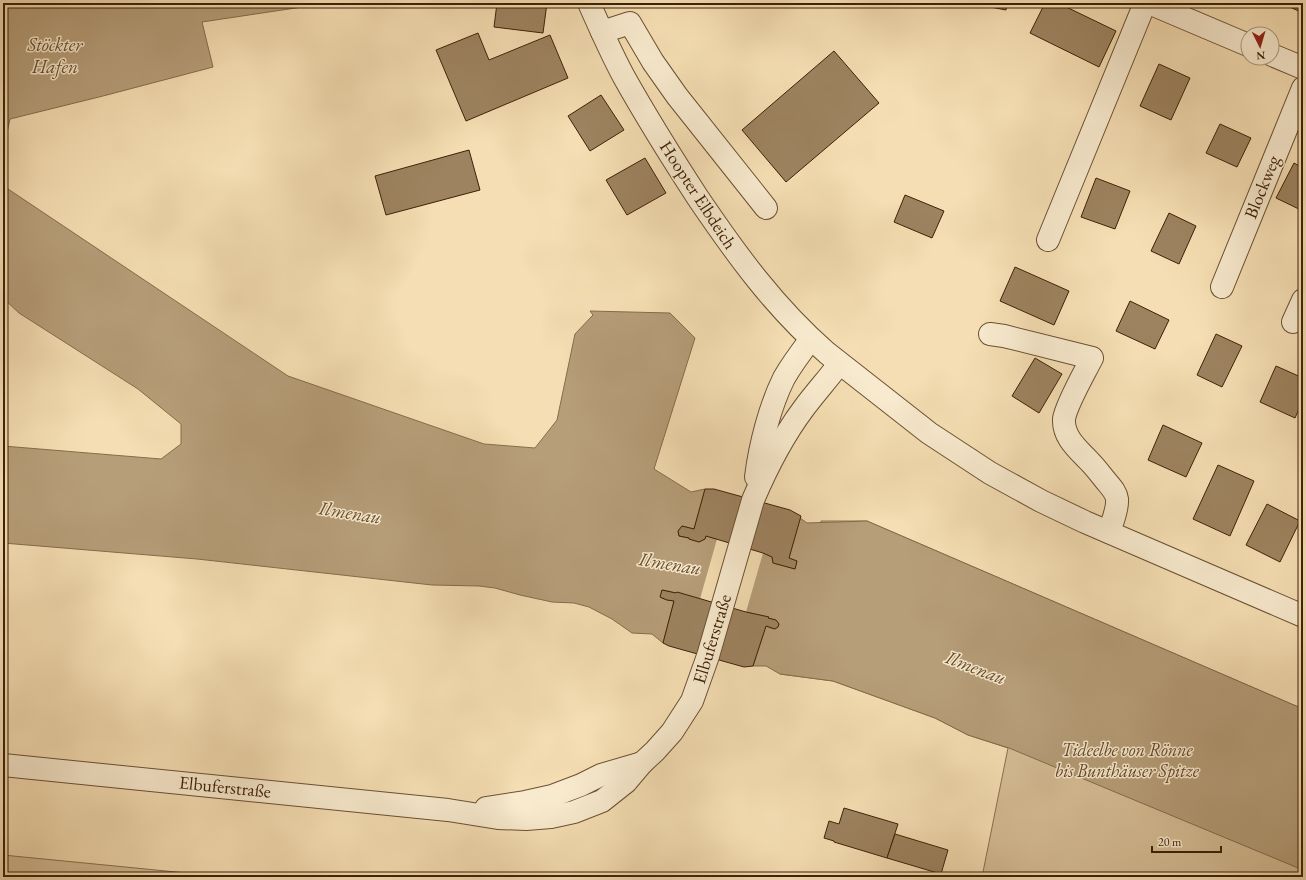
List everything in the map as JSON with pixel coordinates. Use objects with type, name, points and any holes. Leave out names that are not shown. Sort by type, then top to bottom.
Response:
[{"type":"street","name":"Hoopter Elbdeich","points":[[589,3],[623,76],[656,132],[726,239],[758,283],[811,340],[929,433],[990,473],[1041,501],[1303,616]]},
{"type":"street","points":[[1048,240],[1145,3]]},
{"type":"street","points":[[1149,3],[1240,42]]},
{"type":"street","points":[[602,32],[630,23],[653,62],[677,96],[766,208]]},
{"type":"street","points":[[1280,58],[1303,68]]},
{"type":"street","name":"Blockweg","points":[[1222,287],[1303,88]]},
{"type":"street","points":[[1293,322],[1303,300]]},
{"type":"street","points":[[990,334],[1004,336],[1092,358],[1069,405],[1064,419],[1069,438],[1076,449],[1091,463],[1114,490],[1117,498],[1117,507],[1109,532]]},
{"type":"street","name":"Elbuferstraße","points":[[753,500],[759,454],[776,398],[784,379],[795,360],[811,340]]},
{"type":"street","name":"Elbuferstraße","points":[[3,765],[448,810],[496,807],[552,796],[581,785],[601,775],[642,763],[655,752],[681,719],[692,700],[708,656],[753,500],[763,475],[804,408],[840,364]]},
{"type":"green space","name":"Tideelbe von Rönne bis Bunthäuser Spitze","points":[[821,521],[867,521],[1303,709],[1303,877],[982,877],[1008,748],[968,735],[935,718],[833,681],[780,674]]},
{"type":"green space","points":[[3,855],[227,877],[3,877]]},
{"type":"water","points":[[3,3],[329,3],[202,22],[213,67],[10,119],[4,146],[5,187],[288,376],[484,444],[535,448],[557,420],[575,334],[593,315],[590,311],[670,313],[695,338],[654,469],[691,492],[705,489],[694,529],[682,526],[678,531],[679,536],[699,542],[705,539],[706,536],[710,537],[763,553],[772,557],[773,563],[795,569],[797,561],[789,558],[800,518],[807,523],[867,521],[1303,709],[1303,870],[1009,748],[968,735],[935,718],[833,681],[780,674],[766,666],[753,666],[766,626],[772,629],[777,628],[779,624],[776,620],[668,591],[662,590],[661,598],[674,601],[663,643],[652,634],[632,633],[612,619],[589,607],[574,603],[552,602],[495,588],[479,586],[432,585],[197,559],[3,543],[3,446],[161,459],[181,444],[181,424],[138,389],[19,313],[3,298]]},
{"type":"pier","points":[[717,539],[763,553],[746,612],[700,599]]},
{"type":"building","points":[[497,3],[547,3],[543,33],[494,27]]},
{"type":"building","points":[[970,3],[1007,3],[1006,10]]},
{"type":"building","points":[[1045,3],[1058,3],[1116,31],[1099,67],[1030,33]]},
{"type":"building","points":[[1281,3],[1303,3],[1303,13]]},
{"type":"building","points":[[478,33],[489,60],[550,35],[568,78],[466,121],[436,50]]},
{"type":"building","points":[[834,51],[879,103],[786,182],[742,130]]},
{"type":"building","points":[[1159,64],[1190,78],[1171,120],[1140,106]]},
{"type":"building","points":[[601,95],[624,130],[590,151],[568,116]]},
{"type":"building","points":[[1220,124],[1251,138],[1237,167],[1206,153]]},
{"type":"building","points":[[469,150],[480,190],[386,215],[375,176]]},
{"type":"building","points":[[645,158],[666,193],[627,215],[606,180]]},
{"type":"building","points":[[1294,163],[1303,168],[1303,211],[1276,198]]},
{"type":"building","points":[[1096,178],[1130,191],[1115,229],[1081,217]]},
{"type":"building","points":[[905,195],[944,211],[932,238],[894,222]]},
{"type":"building","points":[[1169,213],[1196,226],[1179,264],[1151,251]]},
{"type":"building","points":[[1015,267],[1069,291],[1054,325],[1000,301]]},
{"type":"building","points":[[1130,301],[1169,320],[1155,349],[1116,331]]},
{"type":"building","points":[[1216,334],[1242,346],[1222,387],[1197,375]]},
{"type":"building","points":[[1035,358],[1062,374],[1039,413],[1012,396]]},
{"type":"building","points":[[1276,366],[1303,378],[1303,400],[1295,418],[1260,402]]},
{"type":"building","points":[[1163,425],[1202,443],[1186,477],[1148,460]]},
{"type":"building","points":[[1218,465],[1254,481],[1230,536],[1193,519]]},
{"type":"building","points":[[705,489],[714,489],[790,510],[801,516],[789,558],[797,561],[795,569],[773,563],[772,557],[763,553],[706,536],[705,539],[699,542],[679,536],[678,531],[682,526],[694,529]]},
{"type":"building","points":[[1267,504],[1300,521],[1280,562],[1246,545]]},
{"type":"building","points":[[662,590],[677,592],[746,612],[769,617],[768,618],[776,620],[779,624],[775,629],[766,626],[753,666],[744,667],[669,646],[663,643],[674,601],[660,597]]},
{"type":"building","points":[[844,808],[898,824],[887,858],[824,838],[829,821],[839,824]]},
{"type":"building","points":[[895,834],[948,850],[941,874],[887,858]]},
{"type":"water label","name":"Stöckter Hafen","points":[[55,55]]},
{"type":"water label","name":"Ilmenau","points":[[350,512]]},
{"type":"water label","name":"Ilmenau","points":[[670,563]]},
{"type":"water label","name":"Ilmenau","points":[[976,667]]}]
